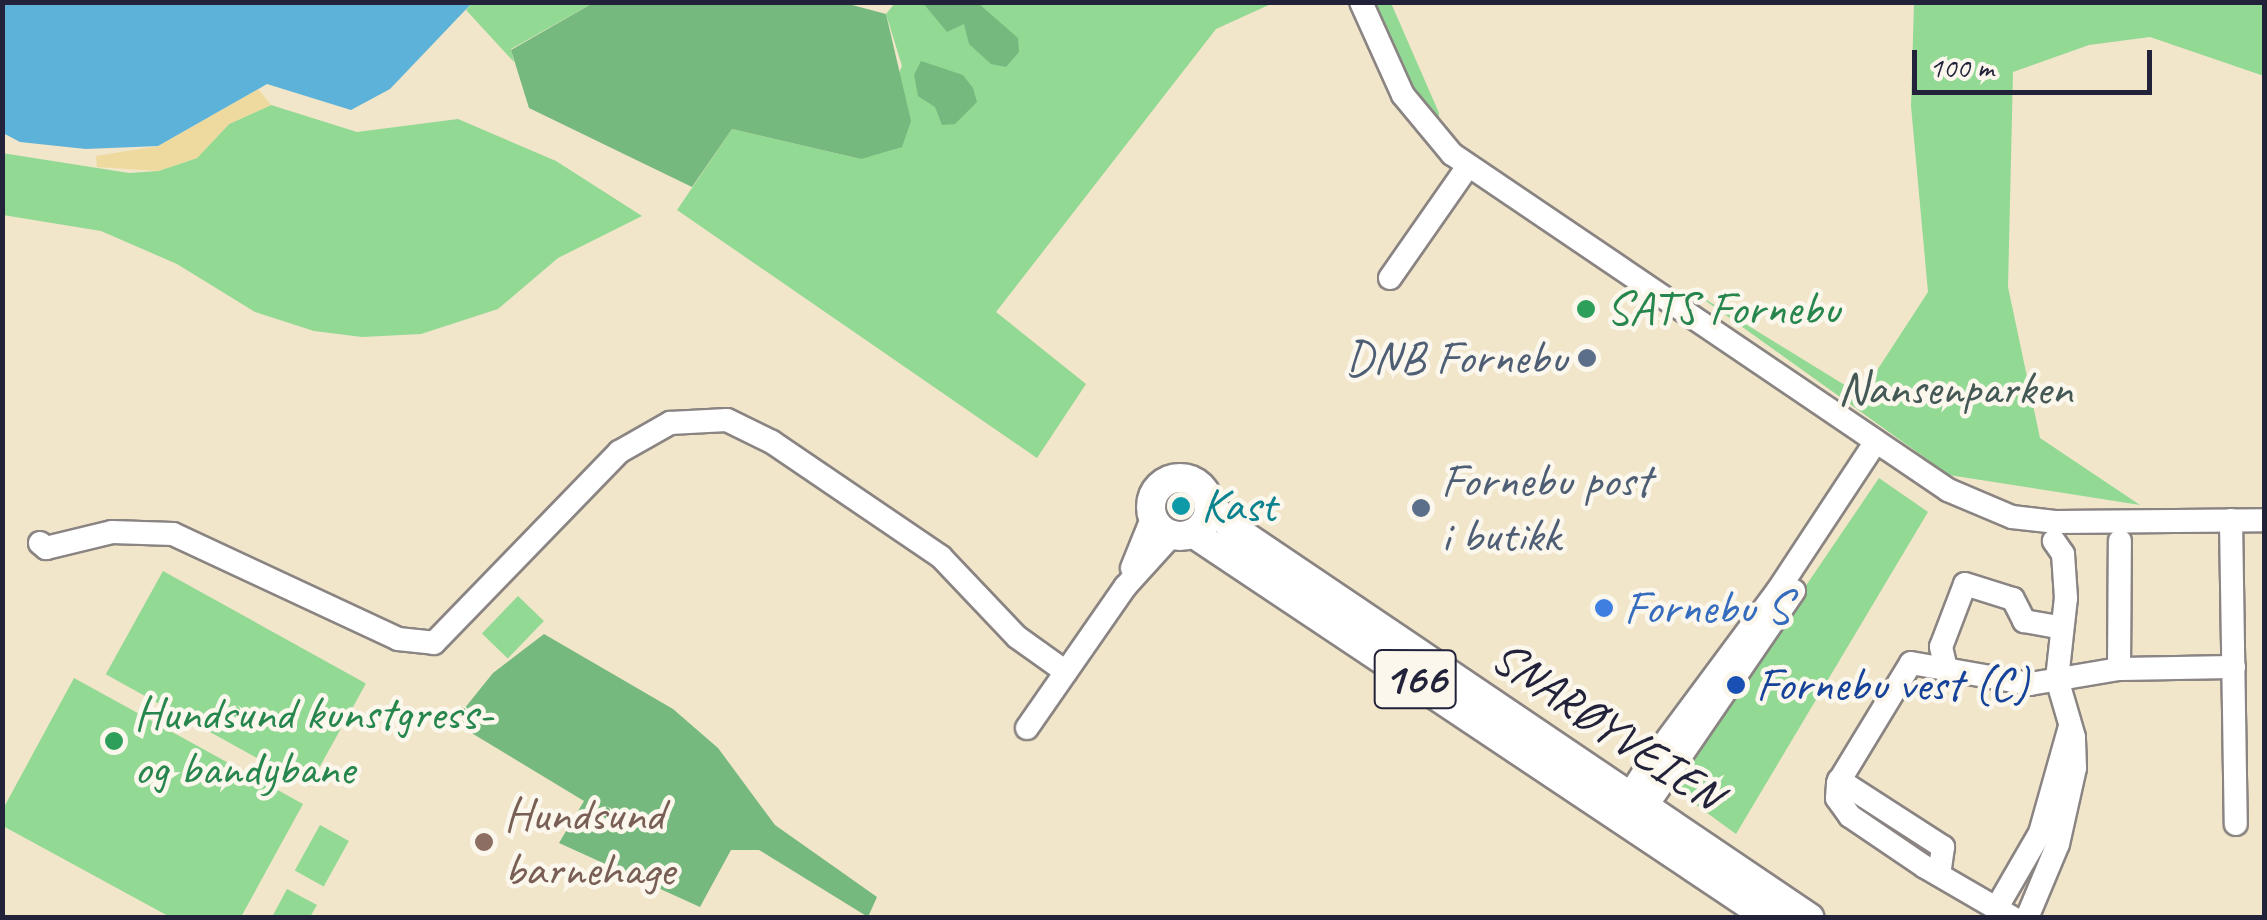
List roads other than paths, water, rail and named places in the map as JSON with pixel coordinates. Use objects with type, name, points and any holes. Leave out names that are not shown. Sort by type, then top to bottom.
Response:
[{"type":"main road","name":"166","points":[[1172,528],[1156,491],[1177,478],[1196,482],[1209,504]]},
{"type":"main road","name":"SNARØYVEIEN","points":[[1209,504],[1233,528],[1637,810],[1769,918]]},
{"type":"main road","points":[[1172,528],[1204,524],[1209,504]]},
{"type":"main road","name":"SNARØYVEIEN","points":[[1172,528],[1810,918]]},
{"type":"street","points":[[1360,2],[1403,95],[1468,166],[1948,490],[2012,517],[2264,520]]},
{"type":"street","points":[[1390,278],[1468,166]]},
{"type":"street","points":[[40,543],[46,548],[142,530],[173,534],[398,639],[434,643],[619,452],[670,423],[727,420],[772,442],[942,557],[989,612],[1066,672]]},
{"type":"street","points":[[1637,810],[1881,447]]},
{"type":"street","points":[[2232,520],[2236,824]]},
{"type":"street","points":[[1028,728],[1172,528]]},
{"type":"street","points":[[2120,541],[2120,669]]},
{"type":"street","points":[[2027,918],[2038,902],[2068,806],[2075,768],[2070,726],[2057,679],[2058,627],[2066,598],[2063,554],[2054,542]]},
{"type":"street","points":[[1948,673],[1941,648],[1965,584],[2014,598],[2024,620],[2058,627]]},
{"type":"street","points":[[2070,726],[2040,833],[2004,914],[1939,875],[1943,847],[1840,780],[1911,662],[1948,673],[2017,683],[2120,669],[2234,666]]},
{"type":"water","points":[[2,3],[472,3],[390,89],[351,110],[267,84],[158,146],[86,149],[20,142],[3,133]]},
{"type":"place","name":"SATS Fornebu","points":[[1586,309]]},
{"type":"place","name":"DNB Fornebu","points":[[1587,358]]},
{"type":"place","name":"Kast","points":[[1181,506]]},
{"type":"place","name":"Fornebu post i butikk","points":[[1421,508]]},
{"type":"place","name":"Fornebu S","points":[[1604,608]]},
{"type":"place","name":"Fornebu vest (C)","points":[[1736,685]]},
{"type":"place","name":"Hundsund kunstgress- og bandybane","points":[[114,741]]},
{"type":"place","name":"Hundsund barnehage","points":[[484,842]]},
{"type":"park label","name":"Nansenparken","points":[[1955,389]]}]
